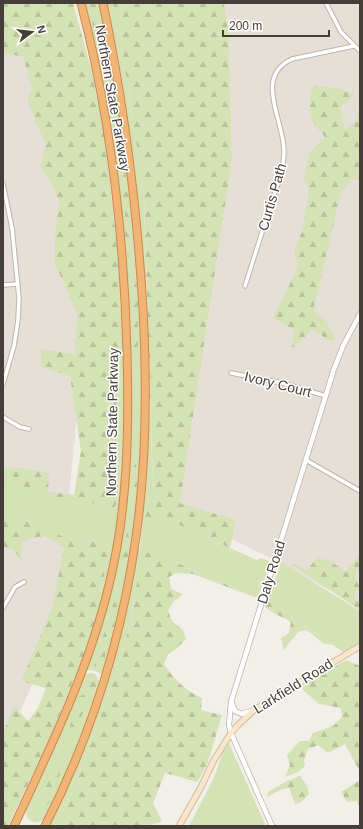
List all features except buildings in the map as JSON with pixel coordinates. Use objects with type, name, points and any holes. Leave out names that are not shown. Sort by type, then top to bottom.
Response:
[{"type":"highway","name":"Northern State Parkway","points":[[14,826],[55,735],[96,634],[115,558],[122,520],[126,481],[128,366],[125,294],[119,217],[113,158],[104,106],[96,62],[81,3]]},
{"type":"highway","name":"Northern State Parkway","points":[[45,826],[86,733],[114,646],[134,551],[144,462],[144,345],[137,228],[125,126],[117,74],[103,3]]},
{"type":"main road","name":"Larkfield Road","points":[[231,733],[239,723],[254,710],[311,674],[360,646]]},
{"type":"main road","points":[[179,826],[200,789],[214,760],[231,733]]},
{"type":"street","points":[[326,3],[341,32],[360,51]]},
{"type":"street","name":"Curtis Path","points":[[245,286],[284,161],[283,140],[272,93],[274,75],[285,63],[292,59],[354,46]]},
{"type":"street","points":[[3,184],[12,228],[18,284],[15,339],[3,384]]},
{"type":"street","points":[[3,285],[18,284]]},
{"type":"street","name":"Daly Road","points":[[231,733],[229,725],[231,702],[326,396],[343,346],[360,314]]},
{"type":"street","name":"Ivory Court","points":[[231,373],[282,383],[326,396]]},
{"type":"street","points":[[3,417],[20,427],[29,429]]},
{"type":"street","points":[[306,460],[360,491]]},
{"type":"street","points":[[3,608],[15,587],[24,582]]},
{"type":"street","points":[[231,702],[235,711],[242,714],[254,710]]},
{"type":"street","points":[[231,733],[272,826]]},
{"type":"shaded area","points":[[3,3],[10,3],[88,303],[68,506],[3,489]]},
{"type":"shaded area","points":[[224,3],[360,3],[360,607],[232,539],[236,521],[180,503],[232,160],[229,38]]},
{"type":"shaded area","points":[[3,517],[69,535],[60,621],[3,751]]},
{"type":"green space","points":[[3,3],[73,3],[91,68],[104,131],[119,264],[122,312],[124,415],[118,502],[111,512],[93,503],[79,503],[3,482],[3,467],[22,468],[49,473],[48,492],[74,495],[81,451],[70,376],[41,367],[41,349],[75,354],[77,313],[55,264],[55,238],[57,215],[60,204],[54,188],[41,167],[46,144],[37,126],[27,99],[32,89],[23,57],[10,54],[3,55]]},
{"type":"green space","points":[[83,3],[99,3],[112,66],[126,162],[133,227],[140,310],[142,362],[140,469],[135,522],[128,574],[117,625],[102,674],[92,670],[84,670],[109,595],[130,446],[121,214]]},
{"type":"green space","points":[[88,3],[97,3],[103,29],[103,37],[99,42],[96,39]]},
{"type":"green space","points":[[107,3],[113,3],[129,93],[144,197],[147,303],[132,152],[122,77]]},
{"type":"green space","points":[[113,3],[224,3],[229,38],[232,160],[180,503],[236,520],[230,548],[164,518],[146,517],[144,507],[156,505],[153,482],[144,197],[129,93]]},
{"type":"green space","points":[[107,65],[110,70],[118,112],[117,117],[112,114],[109,106],[103,68]]},
{"type":"green space","points":[[315,86],[337,88],[354,95],[340,107],[345,129],[356,121],[360,105],[360,180],[351,180],[341,192],[313,310],[326,320],[335,340],[328,340],[313,329],[292,349],[294,330],[273,318],[298,267],[294,250],[302,232],[309,190],[304,179],[309,154],[325,137],[314,124],[311,116],[310,97]]},
{"type":"green space","points":[[117,142],[121,142],[131,212],[138,301],[138,357],[136,358],[132,353],[133,325],[131,319],[130,288],[128,281],[129,263],[125,236],[125,215],[116,144]]},
{"type":"green space","points":[[149,369],[153,482],[156,505],[164,518],[257,560],[261,558],[269,561],[270,564],[258,597],[254,597],[166,558],[134,600],[131,621],[117,668],[76,783],[59,826],[48,826],[75,771],[92,729],[115,653],[137,548],[140,549],[147,481]]},
{"type":"green space","points":[[124,415],[124,466],[119,514],[112,557],[97,617],[109,547],[100,541],[66,538],[22,519],[3,514],[3,482],[79,503],[93,503],[111,512],[118,502]]},
{"type":"green space","points":[[133,464],[136,464],[137,484],[127,564],[124,568],[122,563],[131,505]]},
{"type":"green space","points":[[3,514],[22,519],[66,538],[100,541],[109,547],[97,617],[83,658],[48,742],[8,826],[3,826],[3,734],[14,706],[28,721],[38,708],[46,688],[27,683],[22,679],[52,608],[64,548],[46,536],[29,538],[23,542],[20,551],[24,565],[14,550],[4,548],[3,550]]},
{"type":"green space","points":[[142,551],[166,558],[254,597],[193,574],[176,573],[169,577],[171,589],[183,594],[173,602],[168,611],[172,621],[183,630],[186,639],[168,654],[164,664],[180,684],[190,692],[202,698],[201,710],[222,715],[207,765],[197,782],[165,773],[153,803],[162,821],[147,826],[59,826],[117,668],[131,621]]},
{"type":"green space","points":[[359,556],[360,570],[357,571],[355,578],[360,588],[354,593],[357,601],[360,603],[360,610],[292,565],[295,564],[307,570],[317,558],[328,560],[346,571]]},
{"type":"green space","points":[[281,562],[360,611],[360,644],[345,653],[268,600]]},
{"type":"green space","points":[[268,600],[333,645],[323,643],[305,630],[298,632],[284,650],[281,638],[289,633],[291,622],[265,607]]},
{"type":"green space","points":[[116,602],[117,611],[115,623],[107,644],[102,640],[113,604]]},
{"type":"green space","points":[[98,646],[102,646],[106,652],[102,669],[99,670],[94,665],[99,653]]},
{"type":"green space","points":[[346,660],[360,666],[360,772],[345,744],[328,753],[318,745],[308,749],[304,760],[305,766],[298,772],[285,777],[290,765],[287,755],[300,741],[309,741],[313,733],[333,726],[342,717],[341,708],[319,704],[303,690],[303,686]]},
{"type":"green space","points":[[93,673],[98,678],[99,685],[73,758],[47,816],[40,822],[33,822],[27,817],[25,808],[84,674]]},
{"type":"green space","points":[[91,678],[95,679],[97,685],[95,691],[66,746],[64,745],[75,713],[77,701],[79,696],[86,692],[88,680]]},
{"type":"green space","points":[[227,739],[266,826],[189,826],[214,778]]},
{"type":"green space","points":[[56,763],[61,766],[57,787],[51,801],[40,810],[33,812],[34,807],[38,800],[42,798],[44,792],[43,781],[54,775]]},
{"type":"green space","points":[[300,776],[307,786],[309,794],[301,802],[295,804],[289,788],[282,789],[267,797],[268,792],[285,782]]},
{"type":"green space","points":[[360,780],[360,809],[357,801],[347,802],[341,792]]}]
